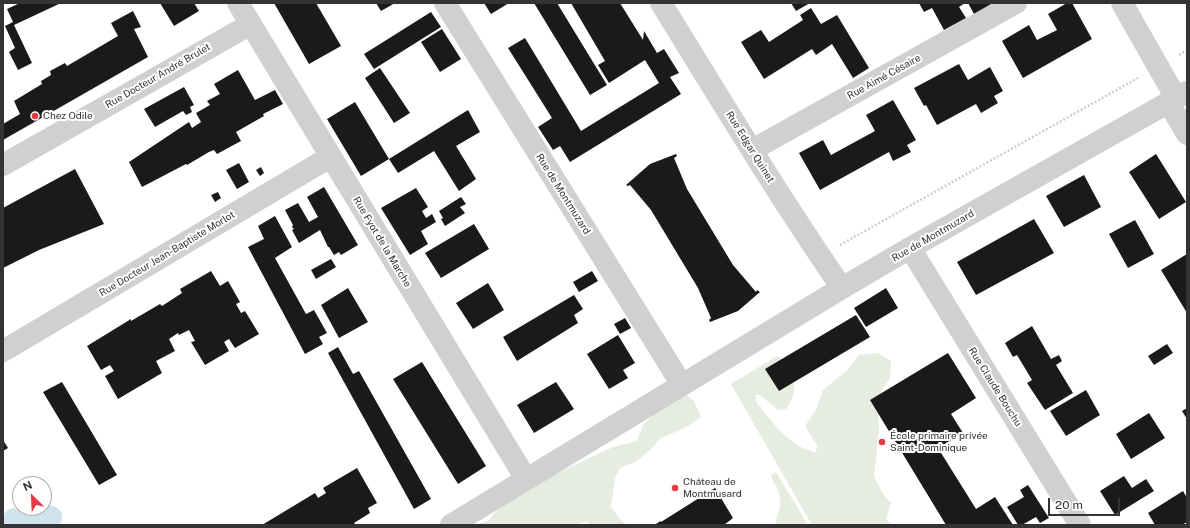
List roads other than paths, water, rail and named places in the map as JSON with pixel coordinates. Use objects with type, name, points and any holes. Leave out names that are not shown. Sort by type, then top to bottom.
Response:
[{"type":"street","name":"Rue Fyot de la Marche","points":[[238,3],[526,480]]},
{"type":"street","name":"Rue de Montmuzard","points":[[445,3],[682,385]]},
{"type":"street","name":"Rue Edgar Quinet","points":[[661,3],[752,150],[842,288]]},
{"type":"street","name":"Rue Aimé Césaire","points":[[752,150],[1016,3]]},
{"type":"street","points":[[1122,3],[1177,97],[1187,134]]},
{"type":"street","name":"Rue Docteur André Brulet","points":[[3,165],[251,24]]},
{"type":"street","name":"Rue de Montmuzard","points":[[451,525],[842,288],[1177,97]]},
{"type":"street","name":"Rue Docteur Jean-Baptiste Morlot","points":[[3,351],[330,157]]},
{"type":"street","name":"Rue Claude Bouchu","points":[[910,248],[1080,525]]},
{"type":"water","points":[[52,506],[60,511],[62,518],[59,525],[3,525],[3,515],[11,509],[12,516],[52,516]]},
{"type":"place","name":"Chez Odile","points":[[35,116]]},
{"type":"place","name":"École primaire privée Saint-Dominique","points":[[882,442]]},
{"type":"place","name":"Château de Montmusard","points":[[675,488]]}]
